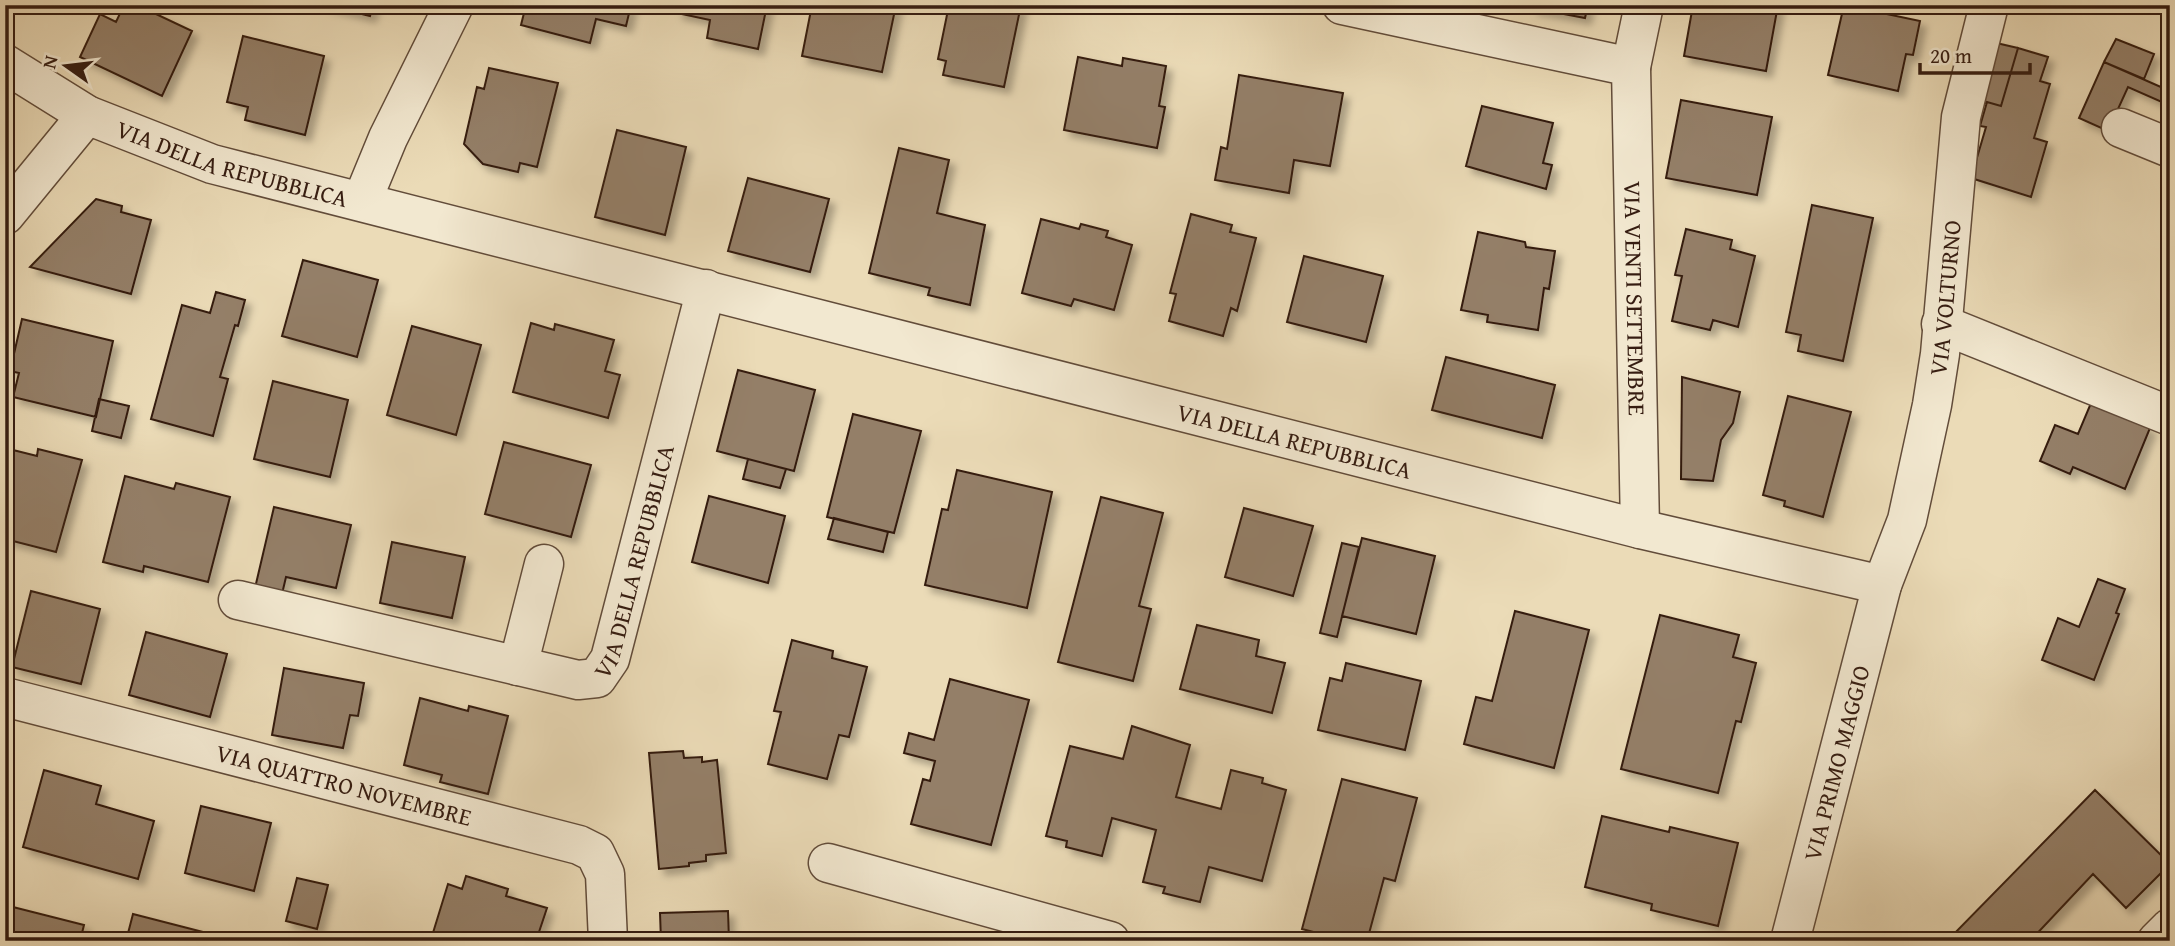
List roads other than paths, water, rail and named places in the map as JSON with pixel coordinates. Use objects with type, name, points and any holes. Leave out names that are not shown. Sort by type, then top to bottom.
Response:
[{"type":"street","points":[[362,201],[388,138],[454,5]]},
{"type":"street","points":[[1342,5],[1631,68]]},
{"type":"street","name":"VIA VENTI SETTEMBRE","points":[[1640,529],[1631,68],[1644,5]]},
{"type":"street","name":"VIA VOLTURNO","points":[[1882,585],[1907,520],[1932,405],[1961,117],[1989,5]]},
{"type":"street","name":"VIA DELLA REPUBBLICA","points":[[5,64],[87,115],[212,164],[1640,529],[1882,585]]},
{"type":"street","name":"VIA DELLA REPUBBLICA","points":[[5,215],[87,115]]},
{"type":"street","points":[[2121,128],[2170,148]]},
{"type":"street","name":"VIA DELLA REPUBBLICA","points":[[238,600],[578,680],[597,678],[610,659],[706,289]]},
{"type":"street","points":[[1941,324],[2170,416]]},
{"type":"street","points":[[518,666],[544,564]]},
{"type":"street","name":"VIA PRIMO MAGGIO","points":[[1790,941],[1882,585]]},
{"type":"street","name":"VIA QUATTRO NOVEMBRE","points":[[5,697],[579,845],[595,853],[606,874],[608,941]]},
{"type":"street","points":[[828,863],[1110,941]]},
{"type":"street","points":[[2157,941],[2170,928]]}]
